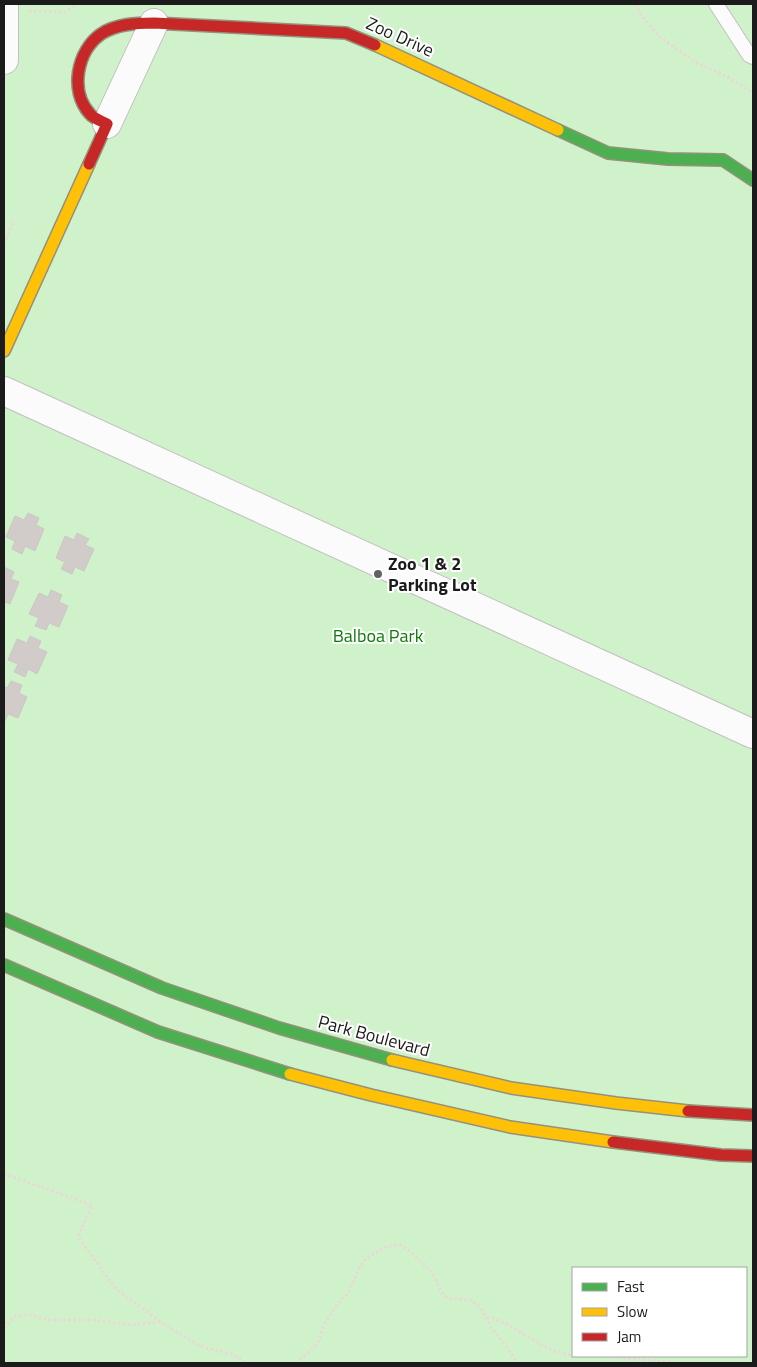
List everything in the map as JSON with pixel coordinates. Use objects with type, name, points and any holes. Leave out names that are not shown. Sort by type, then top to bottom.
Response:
[{"type":"main road","name":"Zoo Drive","points":[[107,124],[92,115],[83,102],[78,87],[78,71],[93,39],[113,27],[137,23],[154,23],[346,32],[608,153],[668,159],[723,160],[753,180]]},
{"type":"main road","points":[[4,351],[107,124]]},
{"type":"main road","name":"Park Boulevard","points":[[4,919],[162,988],[279,1028],[378,1057],[511,1088],[616,1103],[722,1114],[753,1115]]},
{"type":"main road","points":[[4,964],[158,1032],[276,1070],[371,1095],[510,1127],[721,1155],[753,1156]]},
{"type":"street","points":[[4,60],[4,48],[15,7]]},
{"type":"street","points":[[107,124],[154,23]]},
{"type":"street","points":[[4,391],[753,734]]},
{"type":"lane","points":[[716,4],[749,55],[753,57]]},
{"type":"path","points":[[15,7],[65,12],[78,4]]},
{"type":"path","points":[[636,4],[640,14],[659,36],[695,62],[726,76],[753,93]]},
{"type":"path","points":[[4,244],[14,220]]},
{"type":"path","points":[[4,1174],[92,1205],[78,1237],[116,1289],[197,1344],[205,1348],[231,1354],[245,1363]]},
{"type":"path","points":[[296,1363],[317,1345],[326,1321],[340,1300],[349,1292],[359,1268],[366,1258],[388,1246],[400,1244],[428,1268],[435,1278],[438,1290],[447,1298],[470,1300],[480,1307],[492,1329],[517,1363]]},
{"type":"path","points":[[4,1328],[13,1318],[22,1316],[39,1317],[47,1320],[98,1320],[125,1325],[162,1322]]},
{"type":"path","points":[[486,1317],[512,1326],[534,1341],[559,1354],[572,1355]]},
{"type":"path","points":[[618,1357],[678,1363]]},
{"type":"path","points":[[691,1363],[696,1363]]},
{"type":"green space","name":"Balboa Park","points":[[4,4],[753,4],[753,1363],[4,1363]]},
{"type":"building","points":[[28,513],[39,518],[36,525],[44,529],[35,551],[25,546],[22,554],[12,549],[15,541],[6,537],[15,516],[24,520]]},
{"type":"building","points":[[77,533],[89,539],[85,545],[94,549],[84,571],[75,567],[72,574],[61,569],[65,562],[56,558],[65,536],[74,540]]},
{"type":"building","points":[[4,567],[14,572],[11,579],[19,582],[10,604],[4,602]]},
{"type":"building","points":[[51,590],[62,595],[59,602],[68,606],[59,627],[49,623],[46,630],[35,626],[39,618],[29,614],[39,593],[48,597]]},
{"type":"building","points":[[30,636],[41,641],[38,648],[47,652],[37,674],[28,669],[25,677],[14,672],[18,664],[8,660],[17,639],[27,643]]},
{"type":"building","points":[[11,681],[22,685],[19,693],[27,697],[18,718],[8,714],[4,721],[4,686],[7,688]]},
{"type":"traffic: fast","points":[[558,130],[608,153],[668,159],[723,160],[753,180]]},
{"type":"traffic: fast","points":[[4,919],[162,988],[279,1028],[392,1060]]},
{"type":"traffic: fast","points":[[4,965],[158,1032],[290,1074]]},
{"type":"traffic: slow","points":[[375,45],[558,130]]},
{"type":"traffic: slow","points":[[4,351],[89,164]]},
{"type":"traffic: slow","points":[[392,1060],[511,1088],[688,1111]]},
{"type":"traffic: slow","points":[[290,1074],[510,1127],[613,1142]]},
{"type":"traffic: jam","points":[[89,164],[107,124],[92,116],[83,105],[79,94],[79,72],[86,50],[101,34],[113,28],[133,24],[154,23],[346,33],[375,45]]},
{"type":"traffic: jam","points":[[688,1111],[753,1115]]},
{"type":"traffic: jam","points":[[613,1142],[721,1155],[753,1156]]},
{"type":"place","name":"Zoo 1 & 2 Parking Lot","points":[[378,574]]}]
